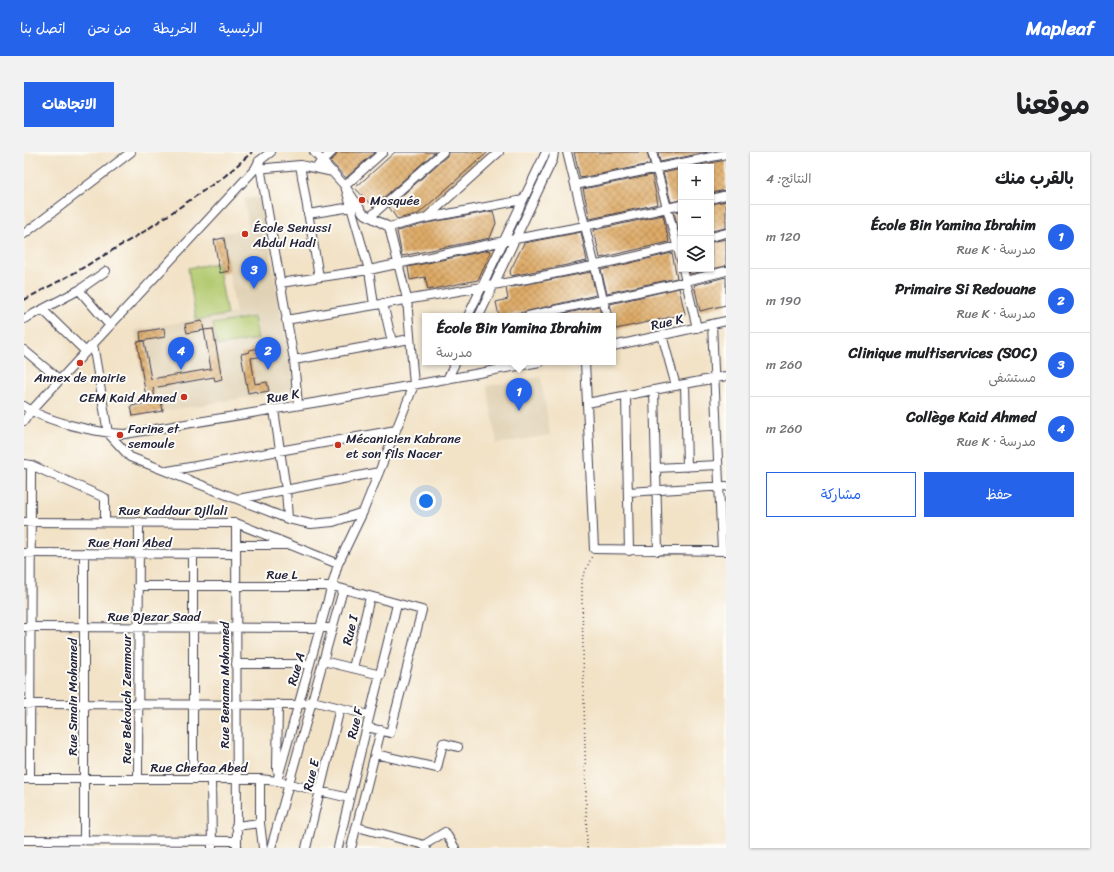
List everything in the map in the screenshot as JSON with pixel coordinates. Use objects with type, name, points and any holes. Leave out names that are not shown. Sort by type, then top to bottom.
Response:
[{"type":"street","points":[[24,234],[131,152]]},
{"type":"street","points":[[24,421],[27,408],[60,380],[271,152]]},
{"type":"street","points":[[314,152],[345,186],[363,213],[388,227],[426,218],[523,200]]},
{"type":"street","points":[[315,168],[332,152]]},
{"type":"street","points":[[345,186],[383,152]]},
{"type":"street","points":[[370,217],[443,152]]},
{"type":"street","points":[[426,218],[499,152]]},
{"type":"street","points":[[469,313],[546,152]]},
{"type":"street","points":[[480,313],[553,159],[554,152]]},
{"type":"street","points":[[567,152],[606,313]]},
{"type":"street","points":[[652,152],[678,242]]},
{"type":"street","points":[[575,185],[726,154]]},
{"type":"street","points":[[258,166],[300,165],[333,172]]},
{"type":"street","points":[[300,165],[319,277]]},
{"type":"street","points":[[258,166],[294,360],[298,406]]},
{"type":"street","points":[[345,186],[369,270],[374,305]]},
{"type":"street","points":[[714,198],[726,195]]},
{"type":"street","points":[[280,283],[369,270],[678,206]]},
{"type":"street","points":[[308,214],[352,207]]},
{"type":"street","points":[[388,227],[407,299],[414,385]]},
{"type":"street","points":[[714,236],[726,233]]},
{"type":"street","points":[[286,320],[495,284],[594,265],[678,245]]},
{"type":"street","points":[[24,320],[79,290],[106,271]]},
{"type":"street","points":[[542,313],[726,271]]},
{"type":"street","points":[[684,272],[697,328]]},
{"type":"street","points":[[79,290],[110,326]]},
{"type":"street","points":[[383,303],[392,342]]},
{"type":"street","points":[[43,310],[86,352]]},
{"type":"street","name":"Rue K","points":[[616,345],[726,321]]},
{"type":"street","points":[[585,365],[594,550],[724,551],[723,486],[718,465],[712,324]]},
{"type":"street","points":[[662,336],[676,386]]},
{"type":"street","points":[[294,360],[410,339]]},
{"type":"street","points":[[93,344],[108,433],[130,457],[288,519],[311,524],[333,522],[363,512]]},
{"type":"street","points":[[24,350],[60,380]]},
{"type":"street","points":[[447,379],[454,365]]},
{"type":"street","name":"Rue K","points":[[27,408],[44,417],[86,429],[125,434],[298,406],[524,365]]},
{"type":"street","points":[[587,403],[726,376]]},
{"type":"street","points":[[685,384],[687,467]]},
{"type":"street","name":"Rue A","points":[[277,781],[338,564],[363,512],[414,385]]},
{"type":"street","points":[[654,390],[658,551]]},
{"type":"street","points":[[626,396],[629,551]]},
{"type":"street","points":[[274,410],[286,490],[288,519]]},
{"type":"street","points":[[167,471],[396,430]]},
{"type":"street","points":[[27,779],[28,464],[106,498],[105,522]]},
{"type":"street","points":[[656,468],[718,465]]},
{"type":"street","points":[[237,499],[379,472]]},
{"type":"street","points":[[628,492],[723,486]]},
{"type":"street","name":"Rue Kaddour Djllali","points":[[28,522],[236,523],[338,564]]},
{"type":"street","name":"Rue Bekouch Zemmour","points":[[138,779],[139,522]]},
{"type":"street","name":"Rue Benama Mohamed","points":[[236,523],[236,845]]},
{"type":"street","name":"Rue Hani Abed","points":[[27,553],[194,554],[293,545]]},
{"type":"street","name":"Rue Smain Mohamed","points":[[84,553],[84,840]]},
{"type":"street","points":[[193,779],[194,554]]},
{"type":"street","name":"Rue L","points":[[138,586],[332,586],[342,590],[422,610],[390,732],[381,730]]},
{"type":"street","points":[[271,848],[342,590]]},
{"type":"street","name":"Rue I","points":[[353,668],[370,597]]},
{"type":"street","name":"Rue F","points":[[338,848],[397,604]]},
{"type":"street","name":"Rue Djezar Saad","points":[[27,627],[332,628]]},
{"type":"street","points":[[236,664],[322,663],[353,668],[381,675]]},
{"type":"street","points":[[27,704],[299,704],[312,701],[369,715]]},
{"type":"street","points":[[277,781],[278,704]]},
{"type":"street","name":"Rue E","points":[[306,848],[340,708]]},
{"type":"street","points":[[351,848],[381,730],[367,726]]},
{"type":"street","points":[[375,754],[437,768],[443,743],[458,747]]},
{"type":"street","name":"Rue Chefaa Abed","points":[[27,779],[260,779],[289,783],[349,798]]},
{"type":"street","points":[[211,846],[212,779]]},
{"type":"street","points":[[260,779],[260,823],[263,848]]},
{"type":"street","points":[[236,826],[260,823]]},
{"type":"street","points":[[357,827],[425,847],[445,832],[455,848]]},
{"type":"street","points":[[24,840],[84,840],[167,844],[200,841],[211,846],[236,845]]},
{"type":"path","points":[[587,848],[582,578],[594,550]]},
{"type":"shaded area","points":[[261,197],[294,390],[133,416],[129,397],[146,394],[135,330],[236,313],[229,272],[220,273],[214,240],[218,239],[218,236],[222,235],[222,233],[249,229],[244,199]]},
{"type":"shaded area","points":[[541,377],[550,435],[497,444],[487,386]]},
{"type":"green space","points":[[218,263],[227,315],[196,320],[188,268]]},
{"type":"green space","points":[[254,317],[258,339],[217,346],[213,324]]},
{"type":"building","points":[[337,152],[375,152],[346,178],[330,161],[336,156]]},
{"type":"building","points":[[395,152],[435,152],[373,207],[355,188]]},
{"type":"building","points":[[448,152],[488,152],[418,214],[397,219],[389,207],[447,156]]},
{"type":"building","points":[[574,152],[647,152],[650,164],[580,178]]},
{"type":"building","points":[[658,152],[708,152],[660,162]]},
{"type":"building","points":[[726,160],[726,190],[714,192],[714,164],[705,164]]},
{"type":"building","points":[[678,170],[678,201],[671,202],[663,173]]},
{"type":"building","points":[[652,175],[658,204],[590,219],[583,189]]},
{"type":"building","points":[[726,201],[726,228],[714,230],[714,203]]},
{"type":"building","points":[[493,211],[496,223],[490,238],[402,256],[397,231],[427,223]]},
{"type":"building","points":[[678,211],[678,227],[674,212]]},
{"type":"building","points":[[663,215],[669,242],[600,258],[594,230]]},
{"type":"building","points":[[581,232],[587,261],[511,276],[510,271],[524,243]]},
{"type":"building","points":[[224,238],[229,271],[220,273],[214,240]]},
{"type":"building","points":[[726,239],[726,266],[714,269],[714,241]]},
{"type":"building","points":[[489,250],[490,254],[478,280],[428,290],[425,277],[410,280],[408,267]]},
{"type":"building","points":[[672,253],[677,278],[607,293],[601,270]]},
{"type":"building","points":[[591,272],[596,295],[524,312],[498,313],[496,302],[508,299],[506,288]]},
{"type":"building","points":[[726,277],[726,305],[700,311],[694,285]]},
{"type":"building","points":[[679,288],[685,314],[616,329],[616,313],[612,313],[610,304]]},
{"type":"building","points":[[599,306],[600,313],[568,313]]},
{"type":"building","points":[[202,321],[204,330],[187,333],[185,324]]},
{"type":"building","points":[[164,328],[165,337],[141,341],[140,332]]},
{"type":"building","points":[[213,329],[222,379],[215,381],[214,377],[153,388],[156,402],[161,401],[163,411],[133,416],[131,406],[147,403],[137,342],[144,341],[151,379],[211,369],[204,330]]},
{"type":"building","points":[[277,345],[279,354],[251,358],[255,384],[267,382],[269,391],[248,393],[241,354],[250,352],[249,350]]},
{"type":"railway","points":[[24,300],[74,273],[145,231],[225,176],[252,152]]},
{"type":"place","name":"Mosquée","points":[[362,200]]},
{"type":"place","name":"École Senussi Abdul Hadi","points":[[245,234]]},
{"type":"place","name":"Clinique multiservices (SOC)","points":[[254,289]]},
{"type":"place","name":"Annex de mairie","points":[[80,363]]},
{"type":"place","name":"Collège Kaid Ahmed","points":[[181,370]]},
{"type":"place","name":"Primaire Si Redouane","points":[[268,370]]},
{"type":"place","name":"CEM Kaid Ahmed","points":[[184,397]]},
{"type":"place","name":"École Bin Yamina Ibrahim","points":[[519,411]]},
{"type":"place","name":"Farine et semoule","points":[[120,435]]},
{"type":"place","name":"Mécanicien Kabrane et son fils Nacer","points":[[338,445]]}]
